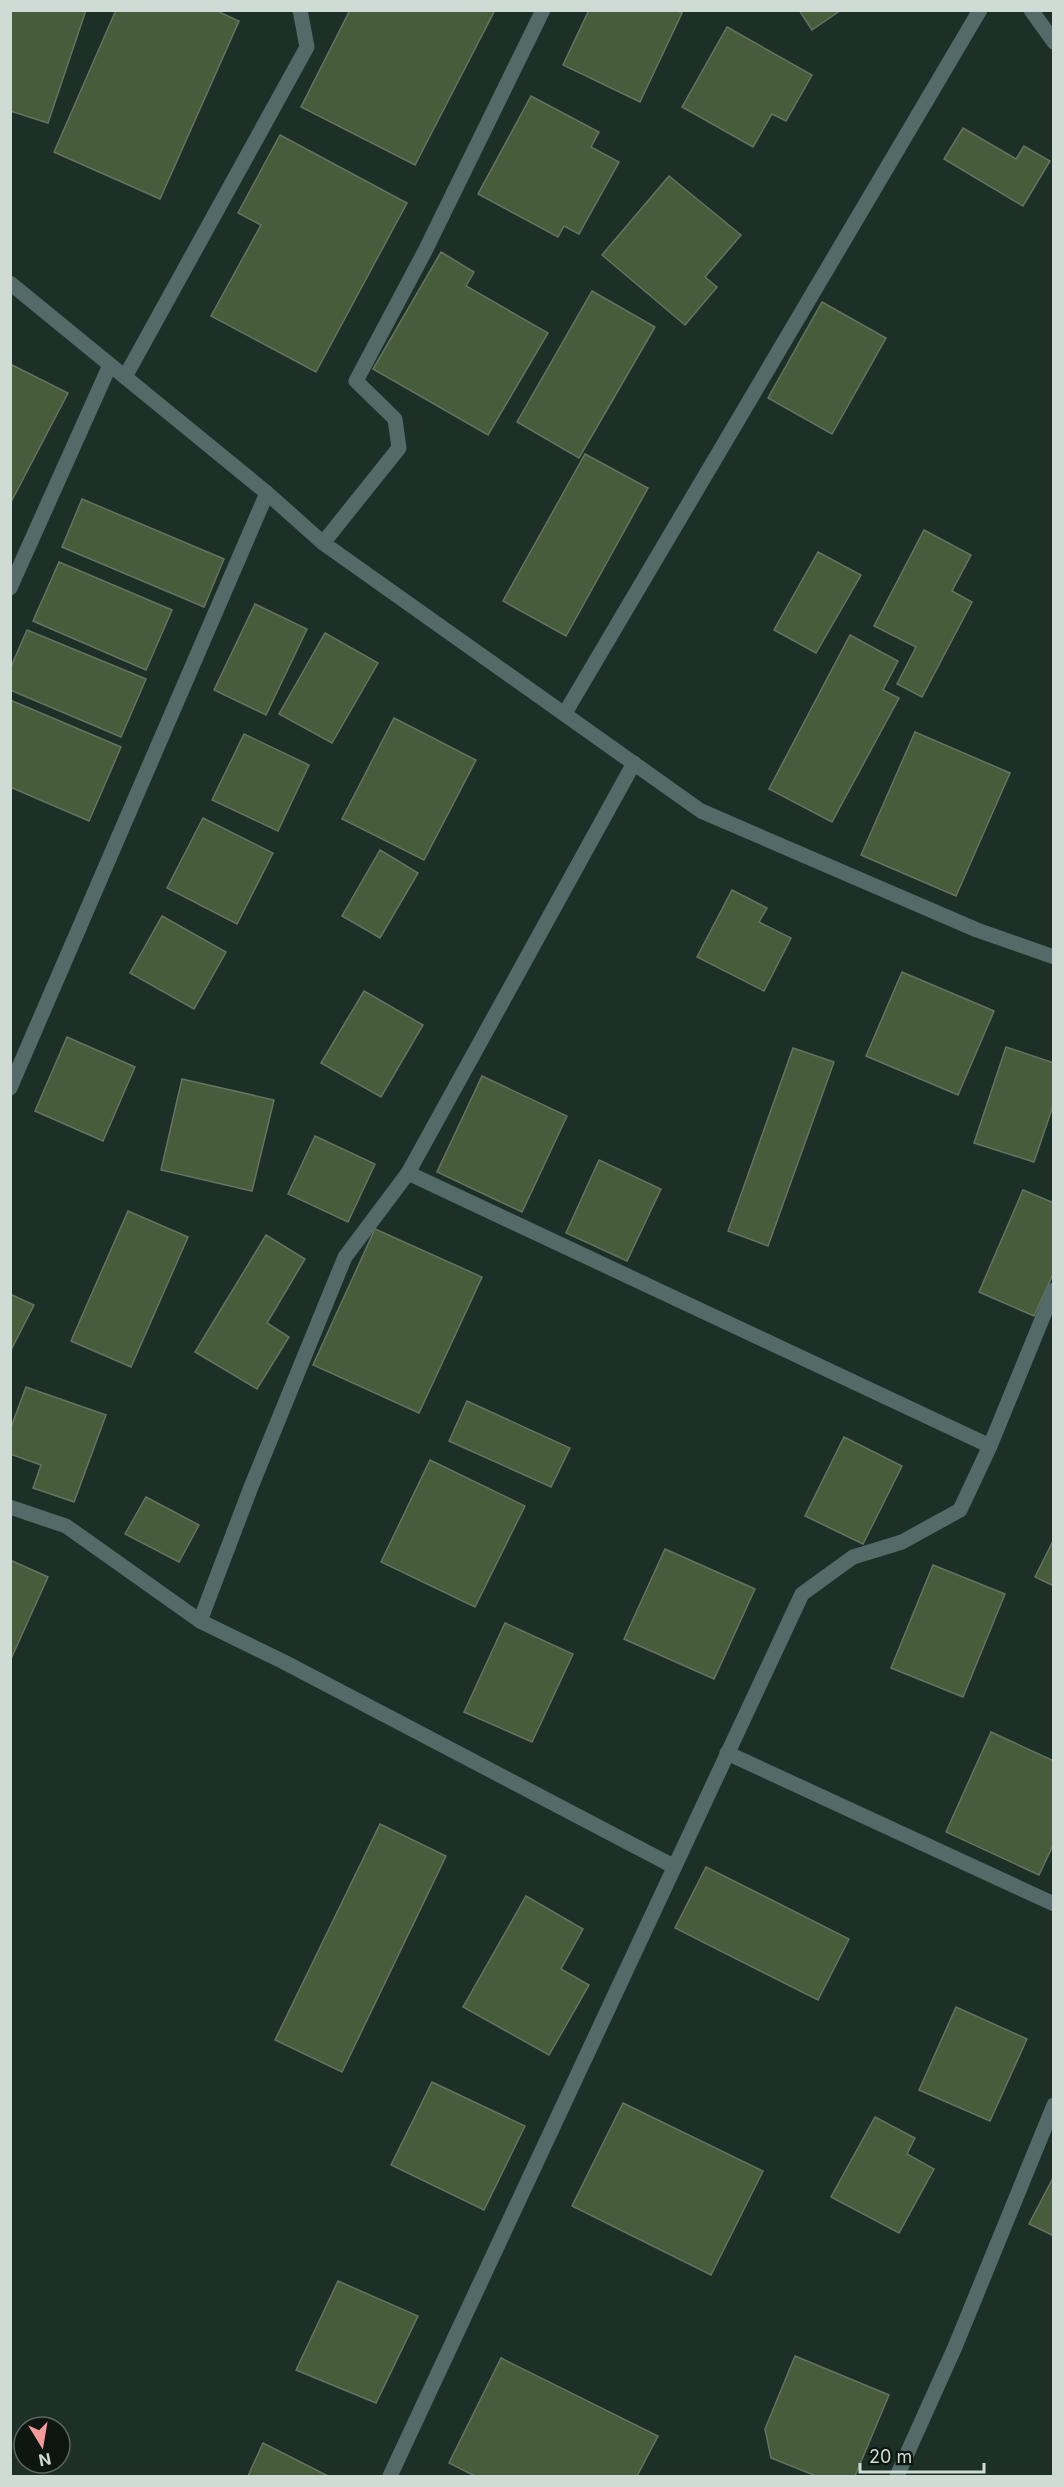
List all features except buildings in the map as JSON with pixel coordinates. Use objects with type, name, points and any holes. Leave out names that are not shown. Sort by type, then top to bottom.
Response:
[{"type":"street","points":[[125,377],[307,46],[300,10]]},
{"type":"street","points":[[323,543],[399,448],[395,419],[356,381],[425,251],[543,10]]},
{"type":"street","points":[[565,713],[980,10]]},
{"type":"street","points":[[1031,10],[1053,42]]},
{"type":"street","points":[[10,284],[267,493],[323,543],[701,811],[976,930],[1053,957]]},
{"type":"street","points":[[10,588],[110,365]]},
{"type":"street","points":[[10,1088],[267,493]]},
{"type":"street","points":[[200,1622],[251,1487],[345,1257],[408,1173],[634,763]]},
{"type":"street","points":[[408,1173],[990,1446]]},
{"type":"street","points":[[390,2476],[802,1594],[853,1557],[902,1542],[960,1510],[990,1446],[1053,1290]]},
{"type":"street","points":[[10,1507],[66,1526],[200,1622],[294,1668],[673,1866]]},
{"type":"street","points":[[727,1753],[1053,1904]]},
{"type":"street","points":[[897,2476],[955,2347],[1053,2105]]}]
